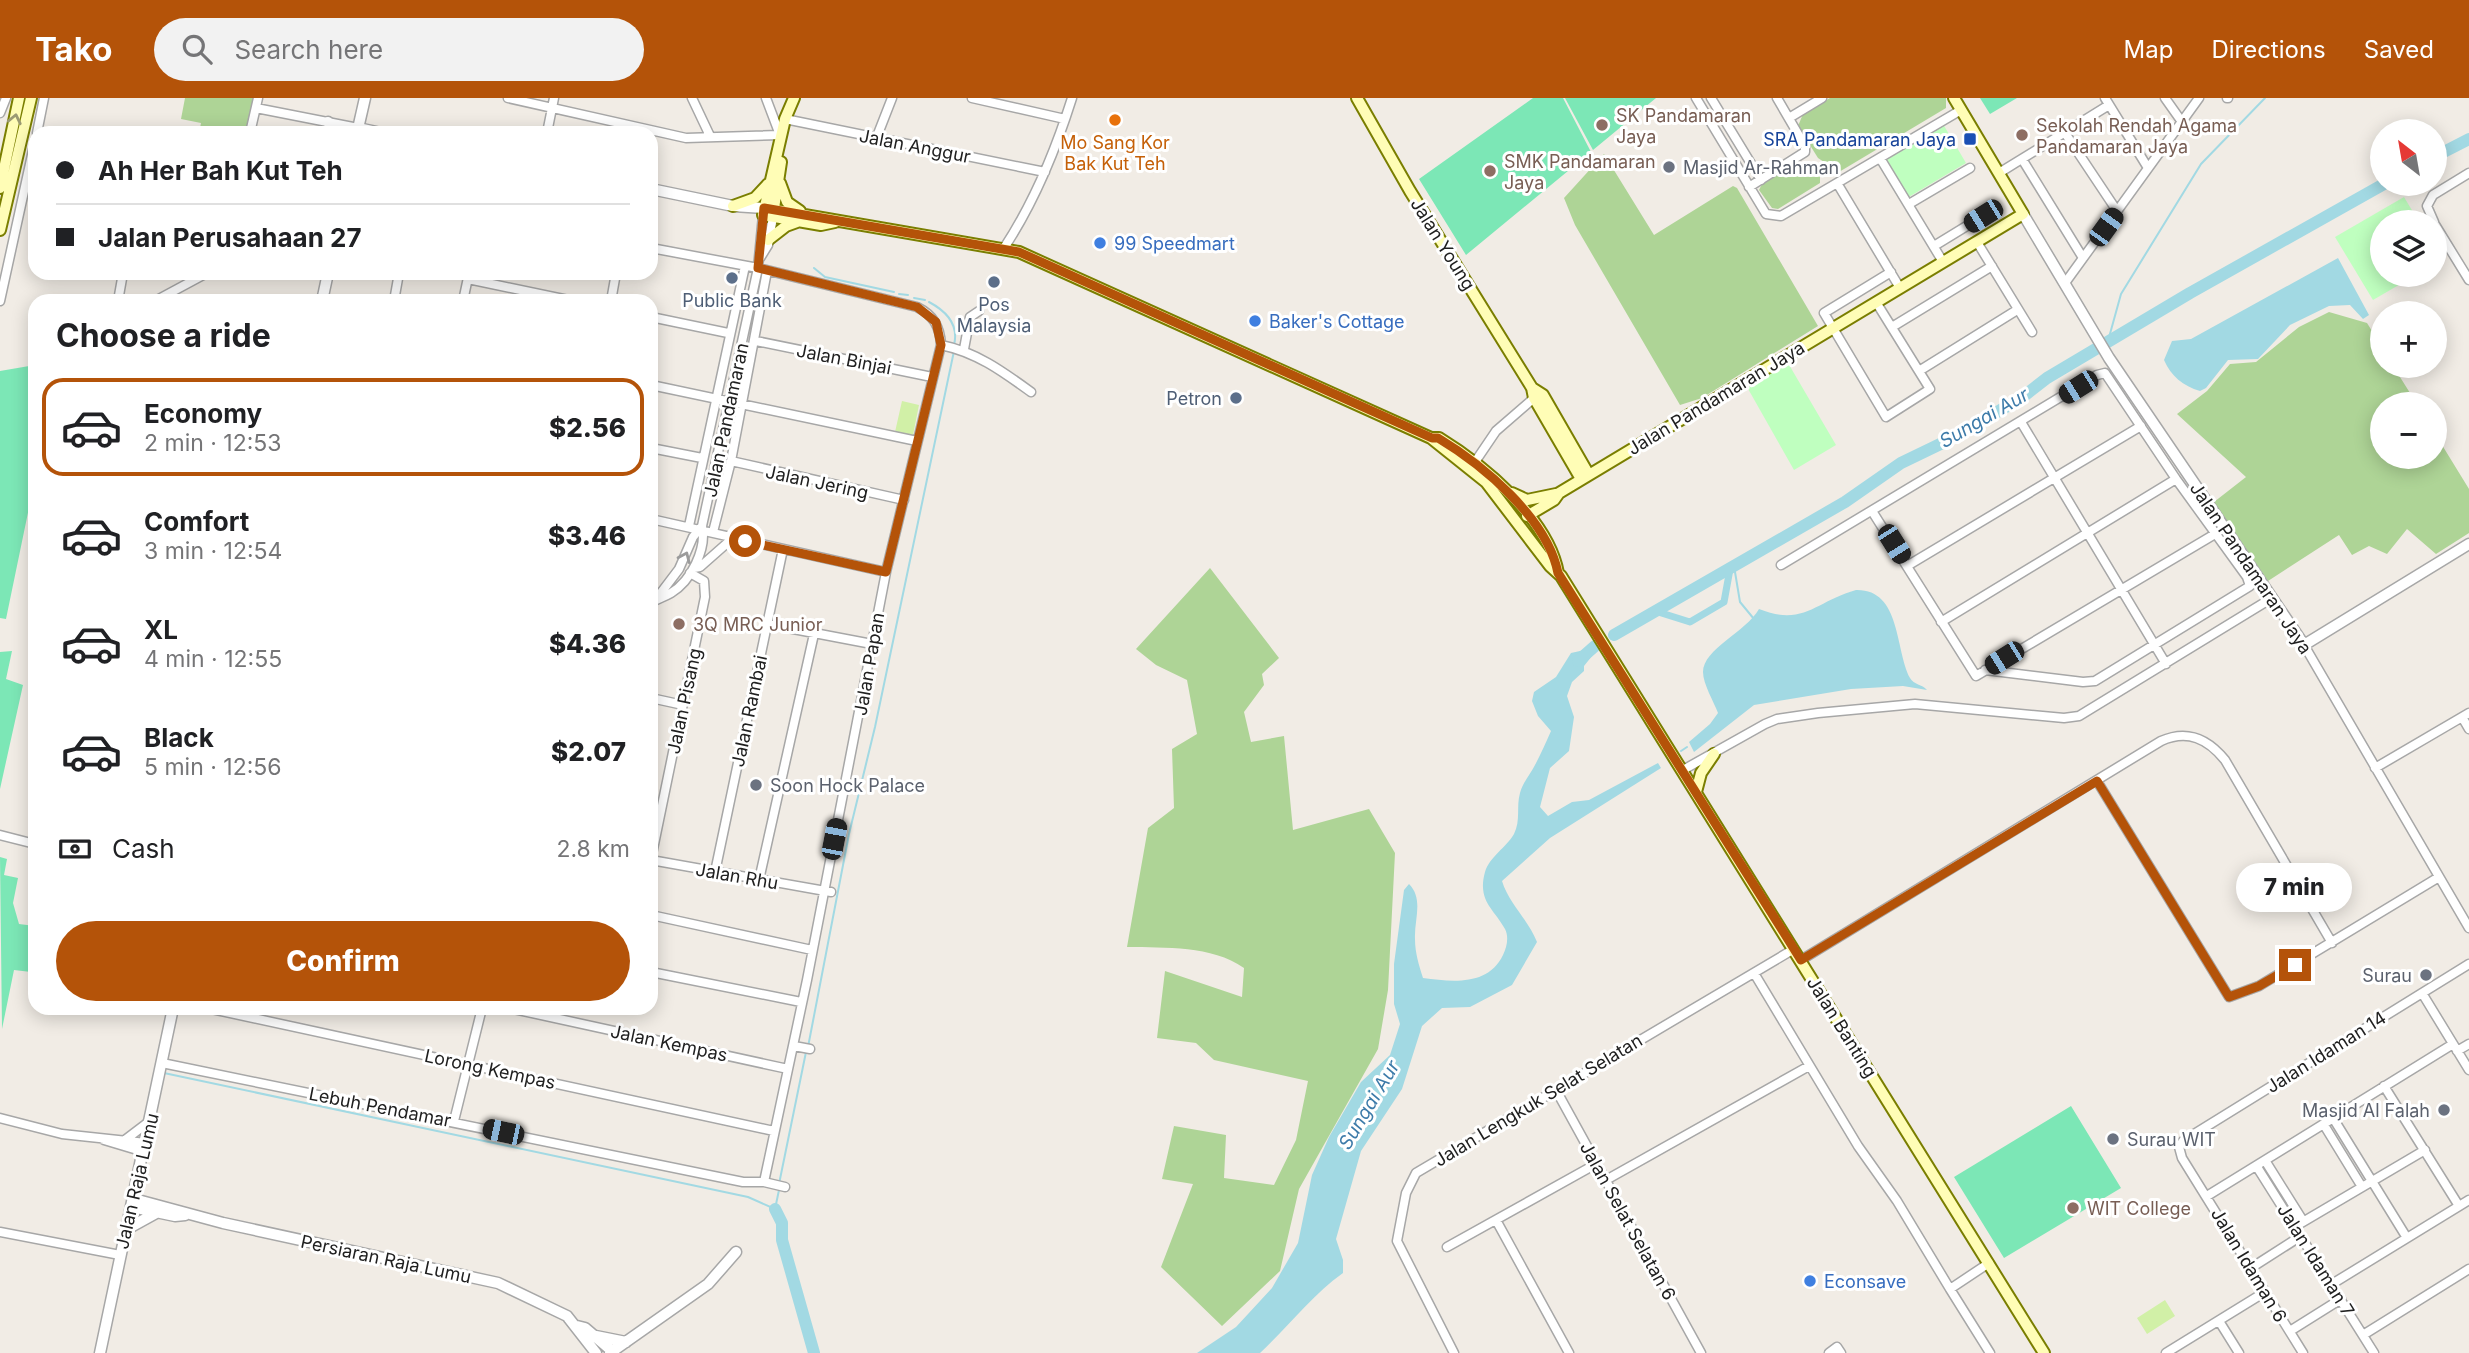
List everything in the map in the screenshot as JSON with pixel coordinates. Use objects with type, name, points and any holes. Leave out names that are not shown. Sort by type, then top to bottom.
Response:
[{"type":"main road","points":[[0,188],[19,98]]},
{"type":"main road","points":[[0,230],[31,98]]},
{"type":"main road","points":[[794,98],[780,135],[776,179],[769,213],[802,218],[827,217],[835,222],[1004,248],[1066,271],[1432,438],[1438,438],[1475,462],[1525,514],[1556,560],[1558,573]]},
{"type":"main road","name":"Jalan Young","points":[[1357,98],[1410,191],[1533,393],[1543,396],[1585,477]]},
{"type":"main road","name":"Jalan Pandamaran Jaya","points":[[1525,514],[2023,214],[1954,98]]},
{"type":"main road","points":[[733,206],[755,198],[776,179]]},
{"type":"main road","points":[[776,179],[787,202],[802,218]]},
{"type":"main road","points":[[767,244],[786,226],[802,218]]},
{"type":"main road","points":[[1432,438],[1436,445],[1499,487],[1527,500],[1553,496]]},
{"type":"main road","name":"Jalan Banting","points":[[1499,487],[1520,528],[1558,573],[1683,770],[2045,1353]]},
{"type":"main road","points":[[1540,534],[1539,518],[1553,496]]},
{"type":"main road","points":[[1525,514],[1523,523],[1536,545]]},
{"type":"main road","points":[[1696,792],[1701,773],[1714,754]]},
{"type":"street","points":[[0,113],[6,98]]},
{"type":"street","points":[[39,126],[44,98]]},
{"type":"street","points":[[252,126],[258,98]]},
{"type":"street","points":[[359,126],[365,98]]},
{"type":"street","points":[[508,98],[632,126]]},
{"type":"street","points":[[548,126],[554,98]]},
{"type":"street","points":[[692,98],[710,136]]},
{"type":"street","points":[[658,132],[686,138],[780,135],[766,98]]},
{"type":"street","points":[[876,139],[892,98]]},
{"type":"street","points":[[972,98],[1065,119]]},
{"type":"street","points":[[1004,248],[1031,207],[1072,98]]},
{"type":"street","points":[[1696,98],[1766,214],[1774,218],[1961,110]]},
{"type":"street","points":[[1711,98],[1761,180]]},
{"type":"street","points":[[1749,187],[1805,152],[1805,146],[1777,98]]},
{"type":"street","points":[[1788,118],[1822,98]]},
{"type":"street","points":[[2165,98],[2182,122]]},
{"type":"street","points":[[2065,283],[2199,98]]},
{"type":"street","points":[[1999,173],[2065,133],[2107,102],[2148,168]]},
{"type":"street","points":[[256,108],[341,126]]},
{"type":"street","name":"Jalan Anggur","points":[[785,119],[1045,172]]},
{"type":"street","points":[[328,122],[332,126]]},
{"type":"street","points":[[2065,133],[2117,211]]},
{"type":"street","points":[[1881,158],[1943,262]]},
{"type":"street","points":[[2022,159],[2083,258]]},
{"type":"street","points":[[1909,204],[1970,168]]},
{"type":"street","points":[[2429,210],[2427,205],[2430,198],[2469,173]]},
{"type":"street","points":[[0,301],[28,176]]},
{"type":"street","points":[[1838,183],[1900,288]]},
{"type":"street","points":[[23,196],[28,190]]},
{"type":"street","points":[[658,190],[769,213],[767,244],[760,258]]},
{"type":"street","name":"Jalan Pandamaran","points":[[692,571],[704,540],[702,528],[760,258],[758,245],[769,213]]},
{"type":"street","name":"Jalan Pandamaran Jaya","points":[[2023,214],[2109,358],[2304,645],[2469,928]]},
{"type":"street","points":[[1934,246],[1983,216]]},
{"type":"street","points":[[1977,242],[2032,332]]},
{"type":"street","points":[[2447,244],[2469,280]]},
{"type":"street","points":[[658,249],[758,268],[917,307],[936,322],[945,345],[961,348],[996,365],[1031,392]]},
{"type":"street","points":[[689,526],[744,266]]},
{"type":"street","points":[[1892,327],[1992,266]]},
{"type":"street","points":[[713,532],[731,461],[767,271]]},
{"type":"street","points":[[1877,302],[1930,392],[1886,417],[1824,312],[1891,272]]},
{"type":"street","points":[[168,294],[194,280]]},
{"type":"street","points":[[485,280],[544,294]]},
{"type":"street","points":[[1919,371],[2017,310]]},
{"type":"street","points":[[961,348],[970,317],[979,311]]},
{"type":"street","points":[[658,318],[728,333]]},
{"type":"street","name":"Jalan Binjai","points":[[755,341],[932,377]]},
{"type":"street","name":"Jalan Papan","points":[[768,1182],[774,1131],[788,1069],[796,1047],[801,1002],[827,892],[886,572],[932,377],[945,345]]},
{"type":"street","points":[[1781,565],[1872,510],[2021,422],[2099,373],[2108,376],[2176,479],[2250,583],[2247,588],[2155,647],[2090,682],[1982,673],[1973,675],[1872,510]]},
{"type":"street","points":[[658,387],[917,441]]},
{"type":"street","points":[[1475,462],[1496,431],[1533,393]]},
{"type":"street","points":[[2021,422],[2166,664]]},
{"type":"street","points":[[1907,566],[2055,480],[2141,426]]},
{"type":"street","points":[[658,449],[702,458]]},
{"type":"street","name":"Jalan Jering","points":[[731,461],[904,500]]},
{"type":"street","points":[[1941,622],[2176,479]]},
{"type":"street","points":[[658,520],[702,528],[886,572]]},
{"type":"street","points":[[658,596],[679,569],[702,528]]},
{"type":"street","points":[[1982,673],[2120,588],[2215,534]]},
{"type":"street","points":[[658,600],[673,592],[692,571],[734,537]]},
{"type":"street","points":[[2304,645],[2469,544]]},
{"type":"street","name":"Jalan Rambai","points":[[715,872],[783,549]]},
{"type":"street","name":"Jalan Pisang","points":[[658,825],[706,585],[692,571]]},
{"type":"street","points":[[1683,770],[1777,719],[1915,704],[2073,718],[2087,713],[2273,598]]},
{"type":"street","points":[[767,624],[872,644]]},
{"type":"street","points":[[759,880],[814,634]]},
{"type":"street","points":[[658,700],[683,705]]},
{"type":"street","points":[[2375,768],[2465,715],[2469,729]]},
{"type":"street","points":[[1801,960],[2169,738],[2192,737],[2211,745],[2225,760],[2332,943]]},
{"type":"street","points":[[2097,781],[2229,997],[2259,986],[2439,877]]},
{"type":"street","points":[[0,835],[28,842]]},
{"type":"street","name":"Jalan Rhu","points":[[658,860],[827,892]]},
{"type":"street","points":[[658,917],[812,950]]},
{"type":"street","name":"Jalan Lengkuk Selat Selatan","points":[[1454,1353],[1401,1256],[1397,1241],[1406,1192],[1416,1173],[1794,949]]},
{"type":"street","name":"Jalan Idaman 14","points":[[2183,1141],[2469,964]]},
{"type":"street","points":[[658,973],[801,1002]]},
{"type":"street","points":[[1754,973],[1990,1353]]},
{"type":"street","points":[[2422,993],[2469,1070]]},
{"type":"street","name":"Jalan Raja Lumu","points":[[100,1353],[172,1015]]},
{"type":"street","name":"Lorong Kempas","points":[[240,1015],[774,1131]]},
{"type":"street","points":[[454,1121],[480,1015]]},
{"type":"street","name":"Jalan Kempas","points":[[541,1015],[788,1069]]},
{"type":"street","points":[[2207,1196],[2266,1162],[2384,1086],[2455,1047],[2469,1044]]},
{"type":"street","points":[[796,1047],[810,1049]]},
{"type":"street","name":"Lebuh Pendamar","points":[[162,1063],[743,1182],[768,1182],[785,1187]]},
{"type":"street","points":[[1606,1180],[1810,1066]]},
{"type":"street","points":[[1547,1095],[1562,1102],[1567,1083]]},
{"type":"street","points":[[2384,1086],[2459,1206]]},
{"type":"street","name":"Jalan Selat Selatan 6","points":[[1556,1090],[1701,1353]]},
{"type":"street","points":[[0,1118],[62,1134],[145,1148]]},
{"type":"street","points":[[2333,1118],[2407,1238]]},
{"type":"street","points":[[125,1140],[151,1120]]},
{"type":"street","points":[[2324,1125],[2362,1187]]},
{"type":"street","points":[[104,1140],[125,1140],[145,1148]]},
{"type":"street","name":"Jalan Idaman 6","points":[[2183,1141],[2180,1152],[2303,1353]]},
{"type":"street","points":[[2300,1224],[2425,1150]]},
{"type":"street","name":"Jalan Idaman 7","points":[[2266,1162],[2300,1224],[2301,1236],[2374,1353]]},
{"type":"street","points":[[1447,1247],[1597,1164]]},
{"type":"street","name":"Jalan Idaman 7","points":[[2257,1167],[2300,1224]]},
{"type":"street","points":[[127,1229],[156,1209],[139,1177]]},
{"type":"street","points":[[2332,1284],[2469,1200]]},
{"type":"street","name":"Persiaran Raja Lumu","points":[[133,1203],[498,1283],[561,1312],[590,1338]]},
{"type":"street","points":[[1496,1220],[1569,1353]]},
{"type":"street","points":[[0,1232],[120,1255]]},
{"type":"street","points":[[2251,1268],[2301,1236]]},
{"type":"street","points":[[590,1338],[611,1352],[708,1284],[736,1252]]},
{"type":"street","points":[[1950,1289],[1989,1263]]},
{"type":"street","points":[[2364,1335],[2469,1269]]},
{"type":"street","points":[[2166,1353],[2265,1292]]},
{"type":"street","points":[[2290,1331],[2341,1299]]},
{"type":"street","points":[[2219,1321],[2239,1353]]},
{"type":"street","points":[[590,1338],[626,1342]]},
{"type":"street","points":[[587,1353],[590,1338]]},
{"type":"street","points":[[590,1338],[596,1353]]},
{"type":"street","points":[[1829,1353],[1837,1347],[1841,1353]]},
{"type":"green space","points":[[185,98],[254,98],[248,126],[200,126],[201,123],[181,119]]},
{"type":"green space","name":"SMK Pandamaran Jaya","points":[[1533,98],[1563,98],[1591,152],[1466,255],[1419,179]]},
{"type":"green space","name":"SK Pandamaran Jaya","points":[[1565,98],[1656,98],[1593,150]]},
{"type":"green space","points":[[1830,98],[1946,98],[1946,108],[1839,172],[1818,158],[1798,126],[1803,114]]},
{"type":"green space","points":[[1980,98],[2017,98],[1990,114]]},
{"type":"green space","points":[[1943,124],[1966,163],[1907,198],[1884,159]]},
{"type":"green space","points":[[1604,154],[1654,235],[1733,186],[1737,188],[1818,326],[1702,398],[1680,405],[1575,225],[1564,198]]},
{"type":"green space","points":[[1794,164],[1820,176],[1820,183],[1778,209],[1772,208],[1759,190],[1762,184]]},
{"type":"green space","points":[[2404,197],[2412,210],[2382,210]]},
{"type":"green space","points":[[2370,217],[2370,287],[2395,287],[2373,300],[2335,237]]},
{"type":"green space","points":[[2329,312],[2367,323],[2370,328],[2370,378],[2401,378],[2409,392],[2370,392],[2370,469],[2447,469],[2447,453],[2469,489],[2469,533],[2436,554],[2407,529],[2387,554],[2369,546],[2352,555],[2339,535],[2268,581],[2214,502],[2246,477],[2177,414],[2207,391],[2230,364],[2256,362],[2299,327]]},
{"type":"green space","points":[[1788,363],[1836,445],[1794,470],[1747,387]]},
{"type":"green space","points":[[28,366],[28,513],[6,619],[0,618],[0,371]]},
{"type":"green space","points":[[902,401],[919,405],[913,435],[895,432]]},
{"type":"green space","points":[[1210,568],[1279,658],[1262,674],[1264,685],[1244,712],[1251,742],[1284,736],[1293,830],[1369,809],[1395,853],[1388,990],[1378,1049],[1299,1189],[1280,1271],[1222,1326],[1161,1267],[1193,1184],[1162,1179],[1174,1126],[1226,1135],[1224,1178],[1274,1185],[1296,1140],[1308,1081],[1214,1060],[1196,1043],[1157,1038],[1165,971],[1242,997],[1244,968],[1217,955],[1188,949],[1127,947],[1148,828],[1174,808],[1172,749],[1197,734],[1187,680],[1156,665],[1136,649]]},
{"type":"green space","points":[[12,651],[6,679],[23,685],[0,789],[0,652]]},
{"type":"green space","points":[[0,857],[7,859],[4,875],[18,878],[13,903],[19,924],[28,925],[28,972],[14,970],[2,1029]]},
{"type":"green space","points":[[2071,1106],[2121,1188],[2004,1258],[1954,1177]]},
{"type":"green space","points":[[2165,1300],[2175,1316],[2147,1334],[2137,1318]]},
{"type":"water","points":[[2338,258],[2369,315],[2363,319],[2350,305],[2329,306],[2290,325],[2258,359],[2228,360],[2206,388],[2200,391],[2183,383],[2170,371],[2164,360],[2172,341],[2191,339]]},
{"type":"water","points":[[1856,590],[1871,592],[1881,599],[1889,610],[1910,678],[1927,690],[1903,686],[1851,689],[1754,705],[1694,752],[1689,742],[1710,724],[1718,713],[1703,677],[1705,664],[1717,648],[1745,625],[1759,609],[1774,614],[1799,614]]},
{"type":"water","points":[[1589,649],[1592,656],[1584,666],[1584,671],[1572,682],[1567,696],[1574,717],[1569,751],[1550,768],[1540,807],[1548,816],[1572,802],[1589,800],[1658,763],[1661,768],[1550,838],[1502,881],[1537,942],[1512,985],[1470,1007],[1442,1008],[1422,1026],[1402,1089],[1361,1151],[1336,1239],[1343,1260],[1343,1273],[1310,1301],[1260,1353],[1197,1353],[1236,1327],[1272,1288],[1298,1243],[1312,1175],[1329,1137],[1361,1082],[1390,1055],[1400,1024],[1394,1004],[1394,964],[1404,890],[1409,884],[1416,896],[1415,944],[1423,978],[1469,980],[1488,972],[1503,955],[1507,942],[1506,932],[1485,898],[1483,882],[1491,861],[1514,834],[1521,789],[1551,731],[1538,716],[1532,701],[1534,692],[1556,677],[1571,653]]},
{"type":"waterway","points":[[2108,341],[2121,294],[2201,164],[2265,98]]},
{"type":"waterway","name":"Sungai Aur","points":[[2447,150],[2469,139]]},
{"type":"waterway","name":"Sungai Aur","points":[[1614,635],[1845,502],[1901,463],[1959,435],[2024,396],[2047,378],[2190,293],[2370,192]]},
{"type":"waterway","points":[[814,268],[825,277],[894,292]]},
{"type":"waterway","points":[[899,294],[908,295]]},
{"type":"waterway","points":[[914,298],[925,300]]},
{"type":"waterway","points":[[929,302],[950,319],[955,331],[954,345]]},
{"type":"waterway","points":[[808,1047],[849,834],[875,727],[954,351]]},
{"type":"waterway","points":[[1734,566],[1740,602],[1754,619]]},
{"type":"waterway","name":"Sungai Aur","points":[[1655,611],[1690,622],[1724,602],[1730,569]]},
{"type":"waterway","name":"Sungai Aur","points":[[1578,661],[1595,646]]},
{"type":"waterway","points":[[1681,751],[1687,747]]},
{"type":"waterway","points":[[779,1184],[806,1052]]},
{"type":"waterway","points":[[164,1073],[748,1197],[775,1209],[779,1190]]},
{"type":"waterway","points":[[775,1209],[782,1223],[782,1240],[814,1353]]},
{"type":"place","name":"Mo Sang Kor Bak Kut Teh","points":[[1115,120]]},
{"type":"place","name":"SK Pandamaran Jaya","points":[[1602,125]]},
{"type":"place","name":"Sekolah Rendah Agama Pandamaran Jaya","points":[[2022,135]]},
{"type":"place","name":"SRA Pandamaran Jaya","points":[[1970,139]]},
{"type":"place","name":"Masjid Ar-Rahman","points":[[1669,167]]},
{"type":"place","name":"SMK Pandamaran Jaya","points":[[1490,171]]},
{"type":"place","name":"99 Speedmart","points":[[1100,243]]},
{"type":"place","name":"Public Bank","points":[[732,278]]},
{"type":"place","name":"Pos Malaysia","points":[[994,282]]},
{"type":"place","name":"Baker's Cottage","points":[[1255,321]]},
{"type":"place","name":"Petron","points":[[1236,398]]},
{"type":"place","name":"3Q MRC Junior","points":[[679,624]]},
{"type":"place","name":"Soon Hock Palace","points":[[756,785]]},
{"type":"place","name":"Surau","points":[[2426,975]]},
{"type":"place","name":"Masjid Al Falah","points":[[2444,1110]]},
{"type":"place","name":"Surau WIT","points":[[2113,1139]]},
{"type":"place","name":"WIT College","points":[[2073,1208]]},
{"type":"place","name":"Econsave","points":[[1810,1281]]},
{"type":"route","points":[[745,541],[886,572],[941,345],[941,335],[936,322],[927,312],[917,307],[758,268],[758,245],[764,208],[1019,252],[1432,438],[1438,438],[1484,467],[1524,511],[1540,534],[1556,560],[1558,573],[1801,960],[2097,781],[2229,997],[2243,994],[2295,965]]}]
